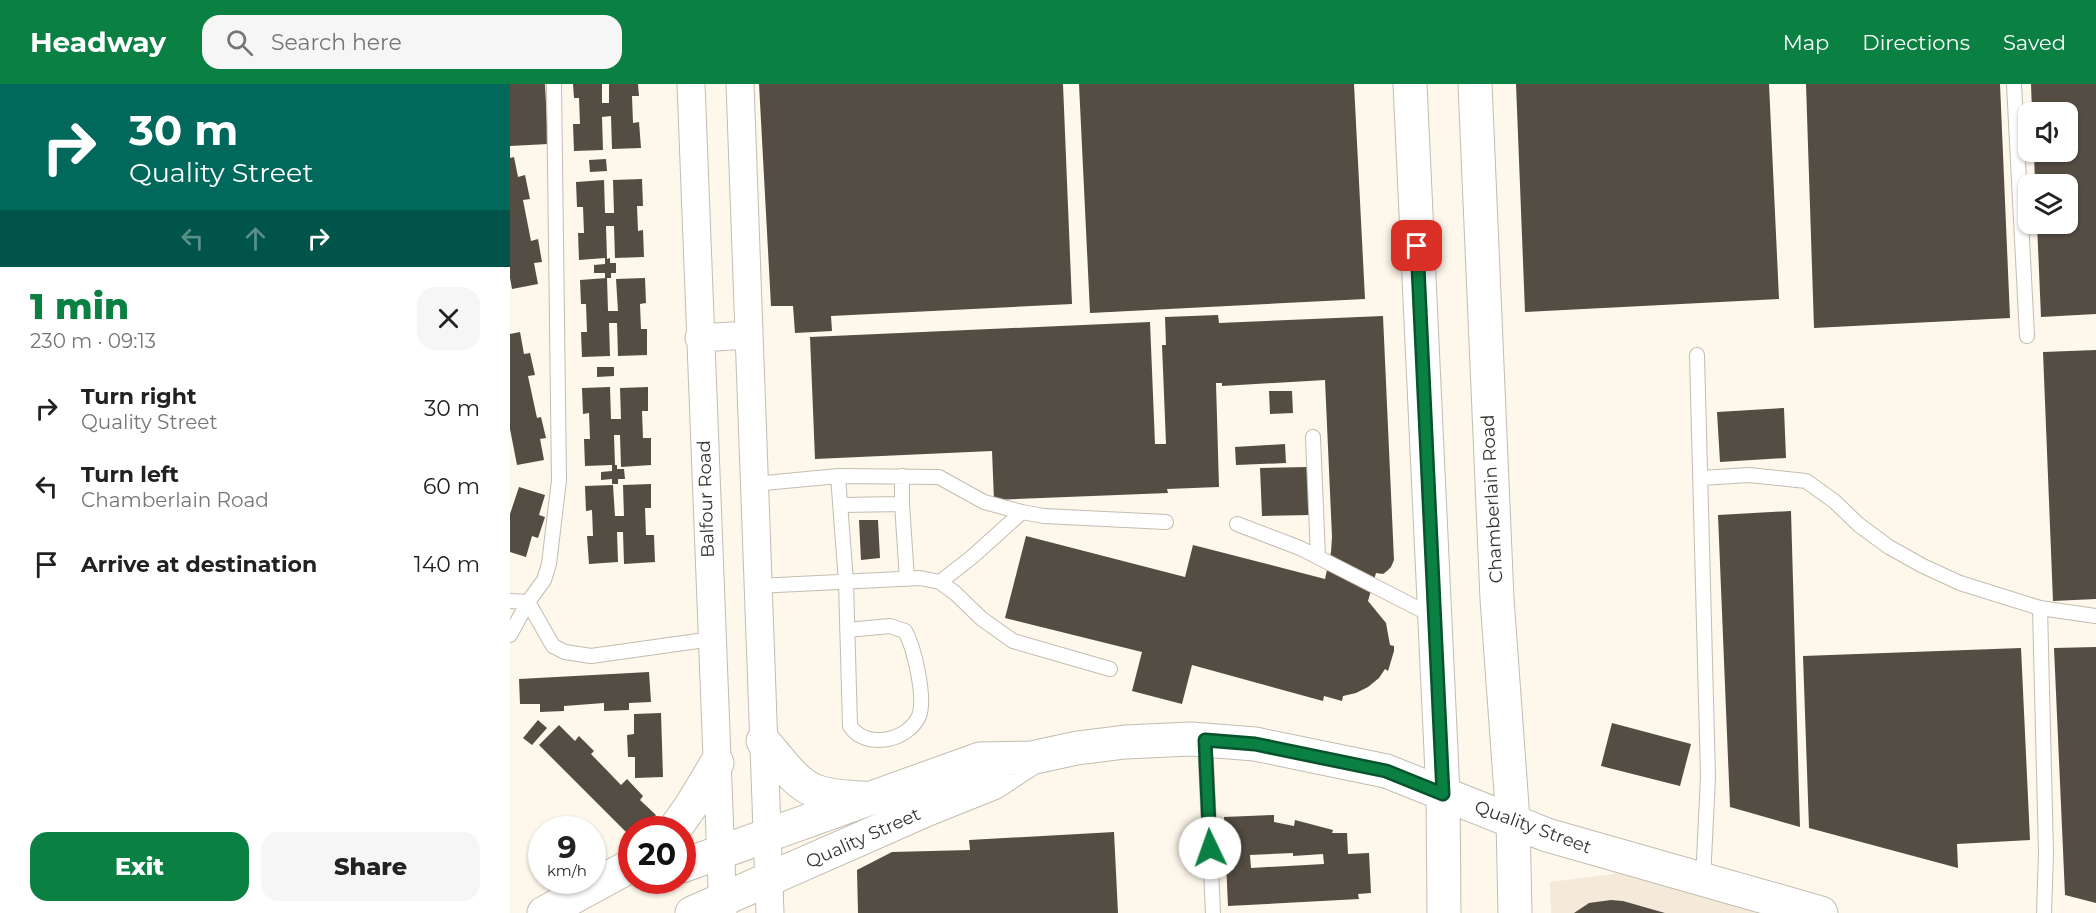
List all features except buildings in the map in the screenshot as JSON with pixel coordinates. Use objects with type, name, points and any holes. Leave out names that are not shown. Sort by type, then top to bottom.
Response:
[{"type":"street","name":"Balfour Road","points":[[691,84],[699,338],[723,907]]},
{"type":"street","points":[[740,84],[770,913]]},
{"type":"street","points":[[1410,84],[1443,794],[1444,913]]},
{"type":"street","name":"Chamberlain Road","points":[[1475,84],[1497,599],[1513,820],[1515,913]]},
{"type":"street","points":[[699,338],[749,335]]},
{"type":"street","name":"Quality Street","points":[[696,861],[980,759],[1031,758],[1077,748],[1125,742],[1191,739],[1255,744],[1386,771],[1513,820],[1547,836],[1703,880],[1772,906],[1821,913]]},
{"type":"street","points":[[763,741],[798,780],[814,791],[836,796],[874,798]]},
{"type":"street","name":"Quality Street","points":[[692,913],[723,907],[769,880],[928,809],[993,783],[1031,758]]},
{"type":"street","points":[[684,816],[717,763]]},
{"type":"street","points":[[544,913],[618,873]]},
{"type":"street","points":[[550,913],[618,889]]},
{"type":"lane","points":[[510,635],[528,602],[544,580],[549,564],[559,480],[554,84]]},
{"type":"lane","points":[[2014,84],[2027,336]]},
{"type":"lane","points":[[1697,356],[1708,777],[1703,880]]},
{"type":"lane","points":[[1313,437],[1318,556]]},
{"type":"lane","points":[[1701,478],[1749,475],[1806,481],[1889,547],[1923,566],[1960,582],[2040,608],[2096,616]]},
{"type":"lane","points":[[755,484],[838,476],[939,477],[984,502],[1022,512],[1044,516],[1166,522]]},
{"type":"lane","points":[[838,476],[846,582],[850,726],[854,733],[865,738],[882,740],[901,736],[910,730],[919,715],[920,684],[910,639],[905,631],[890,626],[848,630]]},
{"type":"lane","points":[[902,476],[907,579]]},
{"type":"lane","points":[[841,505],[902,504]]},
{"type":"lane","points":[[940,582],[1022,512]]},
{"type":"lane","points":[[1237,524],[1318,556],[1433,616]]},
{"type":"lane","points":[[759,586],[920,578],[940,582],[955,592],[982,619],[1012,641],[1110,669]]},
{"type":"lane","points":[[510,602],[528,602]]},
{"type":"lane","points":[[528,602],[553,646],[565,652],[591,656],[712,639]]},
{"type":"lane","points":[[2040,608],[2046,853],[2044,913]]},
{"type":"lane","points":[[1205,740],[1214,913]]},
{"type":"shaded area","points":[[1622,873],[1754,909],[1755,913],[1551,913],[1550,882]]},
{"type":"route","points":[[1210,848],[1205,740],[1255,744],[1386,771],[1443,794],[1417,246]]}]
